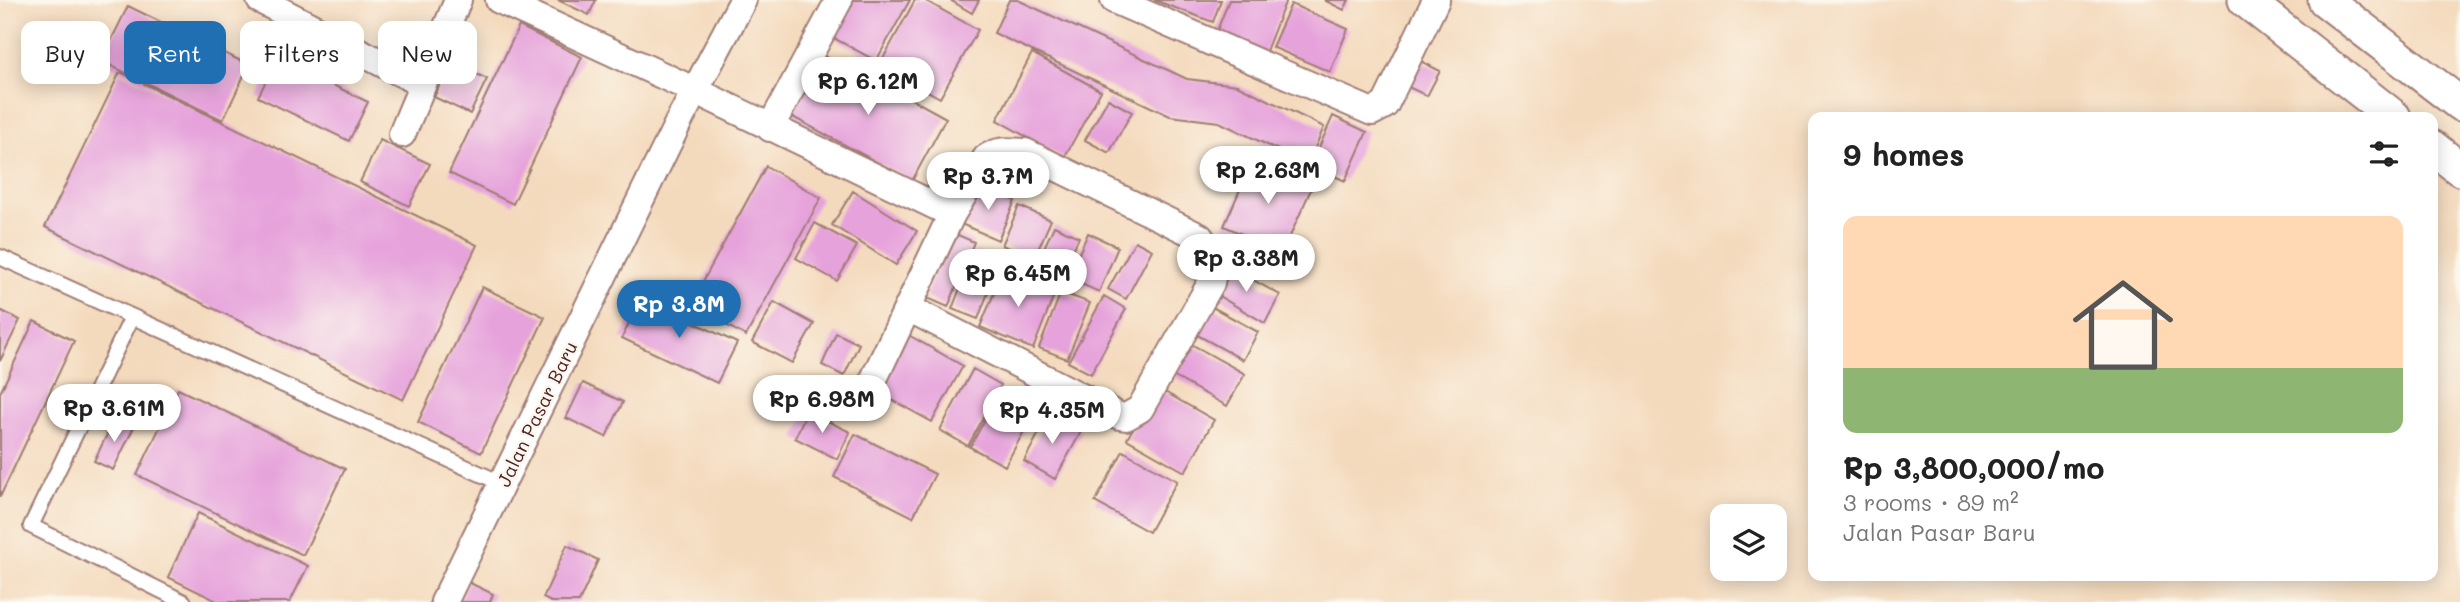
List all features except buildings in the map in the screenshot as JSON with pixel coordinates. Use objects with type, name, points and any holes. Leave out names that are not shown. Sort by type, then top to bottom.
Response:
[{"type":"street","points":[[260,0],[378,60]]},
{"type":"street","points":[[449,21],[458,0]]},
{"type":"street","points":[[499,0],[952,214]]},
{"type":"street","name":"Jalan Pasar Baru","points":[[443,602],[743,0]]},
{"type":"street","points":[[770,128],[839,0]]},
{"type":"street","points":[[1114,0],[1372,111],[1385,105],[1436,0]]},
{"type":"street","points":[[2245,0],[2388,112]]},
{"type":"street","points":[[2325,0],[2460,104]]},
{"type":"street","points":[[402,134],[422,84]]},
{"type":"street","points":[[871,385],[952,214],[986,158],[995,152],[1025,152],[1200,237],[1209,248],[1214,271],[1211,283],[1140,409],[1126,417],[1119,416],[908,308]]},
{"type":"street","points":[[2438,152],[2460,169]]},
{"type":"lane","points":[[0,257],[503,484]]},
{"type":"lane","points":[[132,317],[31,526],[184,602]]}]
